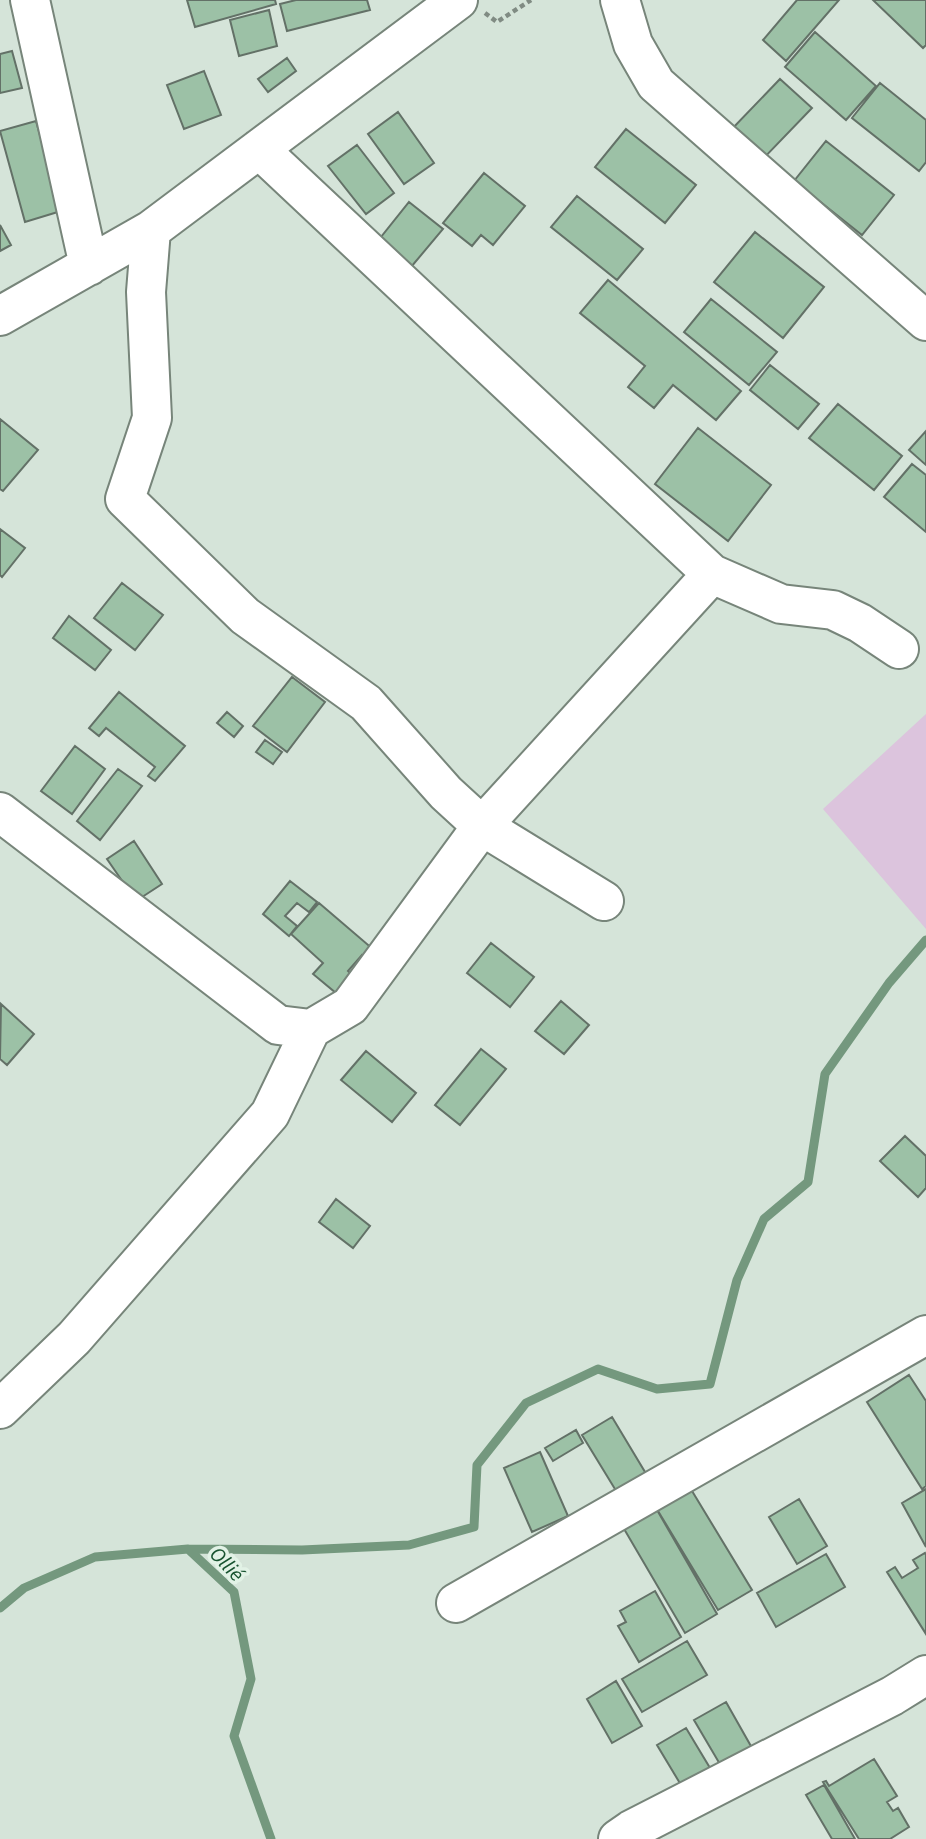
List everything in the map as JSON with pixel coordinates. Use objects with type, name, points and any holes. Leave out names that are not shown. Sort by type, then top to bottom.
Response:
[{"type":"street","points":[[30,0],[89,266]]},
{"type":"street","points":[[620,0],[633,44],[656,84],[926,321]]},
{"type":"street","points":[[3,314],[151,230],[259,149],[468,4]]},
{"type":"street","points":[[259,149],[712,573],[782,604],[833,610],[860,623],[899,649]]},
{"type":"street","points":[[151,230],[146,292],[152,418],[125,499],[245,616],[366,703],[446,793],[482,825],[604,901]]},
{"type":"street","points":[[0,1409],[74,1338],[270,1114],[311,1029],[350,1006],[482,825],[712,573]]},
{"type":"street","points":[[0,812],[278,1025],[311,1029]]},
{"type":"street","points":[[456,1603],[926,1335]]},
{"type":"street","points":[[618,1839],[892,1696],[926,1675]]},
{"type":"path","points":[[468,4],[496,22],[531,0]]},
{"type":"shaded area","points":[[926,714],[926,929],[823,809]]},
{"type":"building","points":[[187,0],[275,0],[276,4],[195,27]]},
{"type":"building","points":[[296,0],[367,0],[370,10],[287,31],[280,4]]},
{"type":"building","points":[[797,0],[839,0],[786,61],[763,40]]},
{"type":"building","points":[[873,0],[926,0],[926,45],[923,48]]},
{"type":"building","points":[[269,10],[277,46],[239,56],[230,20]]},
{"type":"building","points":[[815,32],[876,86],[846,120],[785,67]]},
{"type":"building","points":[[12,51],[22,88],[0,93],[0,54]]},
{"type":"building","points":[[287,58],[296,71],[268,92],[258,79]]},
{"type":"building","points":[[204,71],[221,115],[184,129],[167,85]]},
{"type":"building","points":[[780,79],[812,108],[760,162],[729,132]]},
{"type":"building","points":[[880,83],[926,120],[926,162],[919,171],[852,118]]},
{"type":"building","points":[[398,112],[434,163],[404,184],[368,134]]},
{"type":"building","points":[[36,121],[61,211],[25,222],[0,131]]},
{"type":"building","points":[[626,129],[696,185],[665,223],[595,167]]},
{"type":"building","points":[[826,141],[894,195],[862,235],[794,181]]},
{"type":"building","points":[[357,145],[394,193],[366,214],[328,166]]},
{"type":"building","points":[[484,173],[525,206],[493,245],[481,235],[472,246],[443,223]]},
{"type":"building","points":[[577,196],[643,249],[617,280],[551,227]]},
{"type":"building","points":[[409,202],[443,229],[406,273],[373,247]]},
{"type":"building","points":[[0,225],[11,245],[0,251]]},
{"type":"building","points":[[755,232],[824,287],[783,338],[714,282]]},
{"type":"building","points":[[608,280],[741,391],[716,420],[673,385],[654,408],[628,387],[645,366],[580,313]]},
{"type":"building","points":[[711,299],[777,352],[749,385],[684,332]]},
{"type":"building","points":[[770,365],[819,404],[798,429],[750,390]]},
{"type":"building","points":[[838,404],[902,456],[874,490],[809,438]]},
{"type":"building","points":[[0,419],[38,450],[3,491],[0,489]]},
{"type":"building","points":[[698,428],[771,485],[728,541],[655,484]]},
{"type":"building","points":[[926,431],[926,465],[909,450]]},
{"type":"building","points":[[912,464],[926,475],[926,532],[884,497]]},
{"type":"building","points":[[0,529],[25,548],[2,577],[0,575]]},
{"type":"building","points":[[122,583],[163,615],[135,650],[94,618]]},
{"type":"building","points":[[69,616],[111,650],[95,670],[53,638]]},
{"type":"building","points":[[292,677],[325,702],[287,752],[253,726]]},
{"type":"building","points":[[119,692],[185,746],[155,781],[148,776],[155,767],[106,728],[99,736],[89,728]]},
{"type":"building","points":[[227,712],[243,726],[234,737],[217,723]]},
{"type":"building","points":[[265,740],[282,752],[273,764],[256,752]]},
{"type":"building","points":[[75,746],[105,769],[72,814],[41,791]]},
{"type":"building","points":[[118,769],[142,786],[100,840],[77,821]]},
{"type":"building","points":[[134,841],[162,884],[136,901],[107,859]]},
{"type":"building","points":[[290,881],[317,902],[309,912],[297,903],[285,916],[297,926],[289,936],[263,914]]},
{"type":"building","points":[[319,903],[374,950],[366,959],[362,955],[348,971],[352,975],[336,993],[313,974],[323,963],[291,934]]},
{"type":"building","points":[[491,943],[534,977],[510,1007],[467,973]]},
{"type":"building","points":[[561,1001],[589,1025],[564,1054],[535,1031]]},
{"type":"building","points":[[1,1004],[34,1034],[7,1065],[0,1059]]},
{"type":"building","points":[[481,1049],[506,1069],[460,1125],[435,1105]]},
{"type":"building","points":[[366,1051],[416,1093],[392,1122],[341,1080]]},
{"type":"building","points":[[905,1136],[926,1156],[926,1188],[918,1197],[880,1161]]},
{"type":"building","points":[[336,1199],[370,1226],[353,1248],[319,1222]]},
{"type":"building","points":[[909,1375],[926,1401],[926,1486],[922,1489],[867,1402]]},
{"type":"building","points":[[612,1417],[648,1477],[618,1494],[582,1435]]},
{"type":"building","points":[[576,1430],[583,1443],[553,1461],[545,1448]]},
{"type":"building","points":[[540,1452],[568,1516],[532,1532],[504,1468]]},
{"type":"building","points":[[689,1486],[752,1590],[718,1610],[655,1506]]},
{"type":"building","points":[[926,1489],[926,1547],[902,1503]]},
{"type":"building","points":[[799,1499],[827,1546],[797,1564],[769,1517]]},
{"type":"building","points":[[653,1503],[717,1614],[685,1633],[620,1522]]},
{"type":"building","points":[[925,1553],[926,1634],[887,1572],[895,1567],[902,1578],[918,1568],[913,1560]]},
{"type":"building","points":[[826,1554],[845,1587],[776,1627],[757,1593]]},
{"type":"building","points":[[655,1591],[681,1637],[639,1662],[618,1626],[626,1622],[620,1611]]},
{"type":"building","points":[[687,1641],[707,1675],[642,1712],[622,1679]]},
{"type":"building","points":[[616,1681],[642,1726],[612,1743],[587,1699]]},
{"type":"building","points":[[726,1702],[752,1748],[721,1766],[694,1720]]},
{"type":"building","points":[[686,1728],[713,1773],[684,1790],[657,1745]]},
{"type":"building","points":[[874,1759],[897,1796],[887,1802],[893,1811],[898,1808],[909,1827],[890,1839],[859,1839],[823,1782],[826,1781],[829,1786]]},
{"type":"building","points":[[824,1785],[855,1839],[832,1839],[806,1795]]},
{"type":"waterway","points":[[188,1549],[302,1550],[409,1545],[474,1527],[477,1465],[526,1403],[598,1369],[657,1389],[710,1384],[737,1280],[764,1219],[808,1182],[825,1074],[889,983],[926,940]]},
{"type":"waterway","name":"Ollié","points":[[0,1608],[24,1588],[95,1557],[188,1549],[234,1592],[251,1679],[234,1736],[271,1839]]}]
